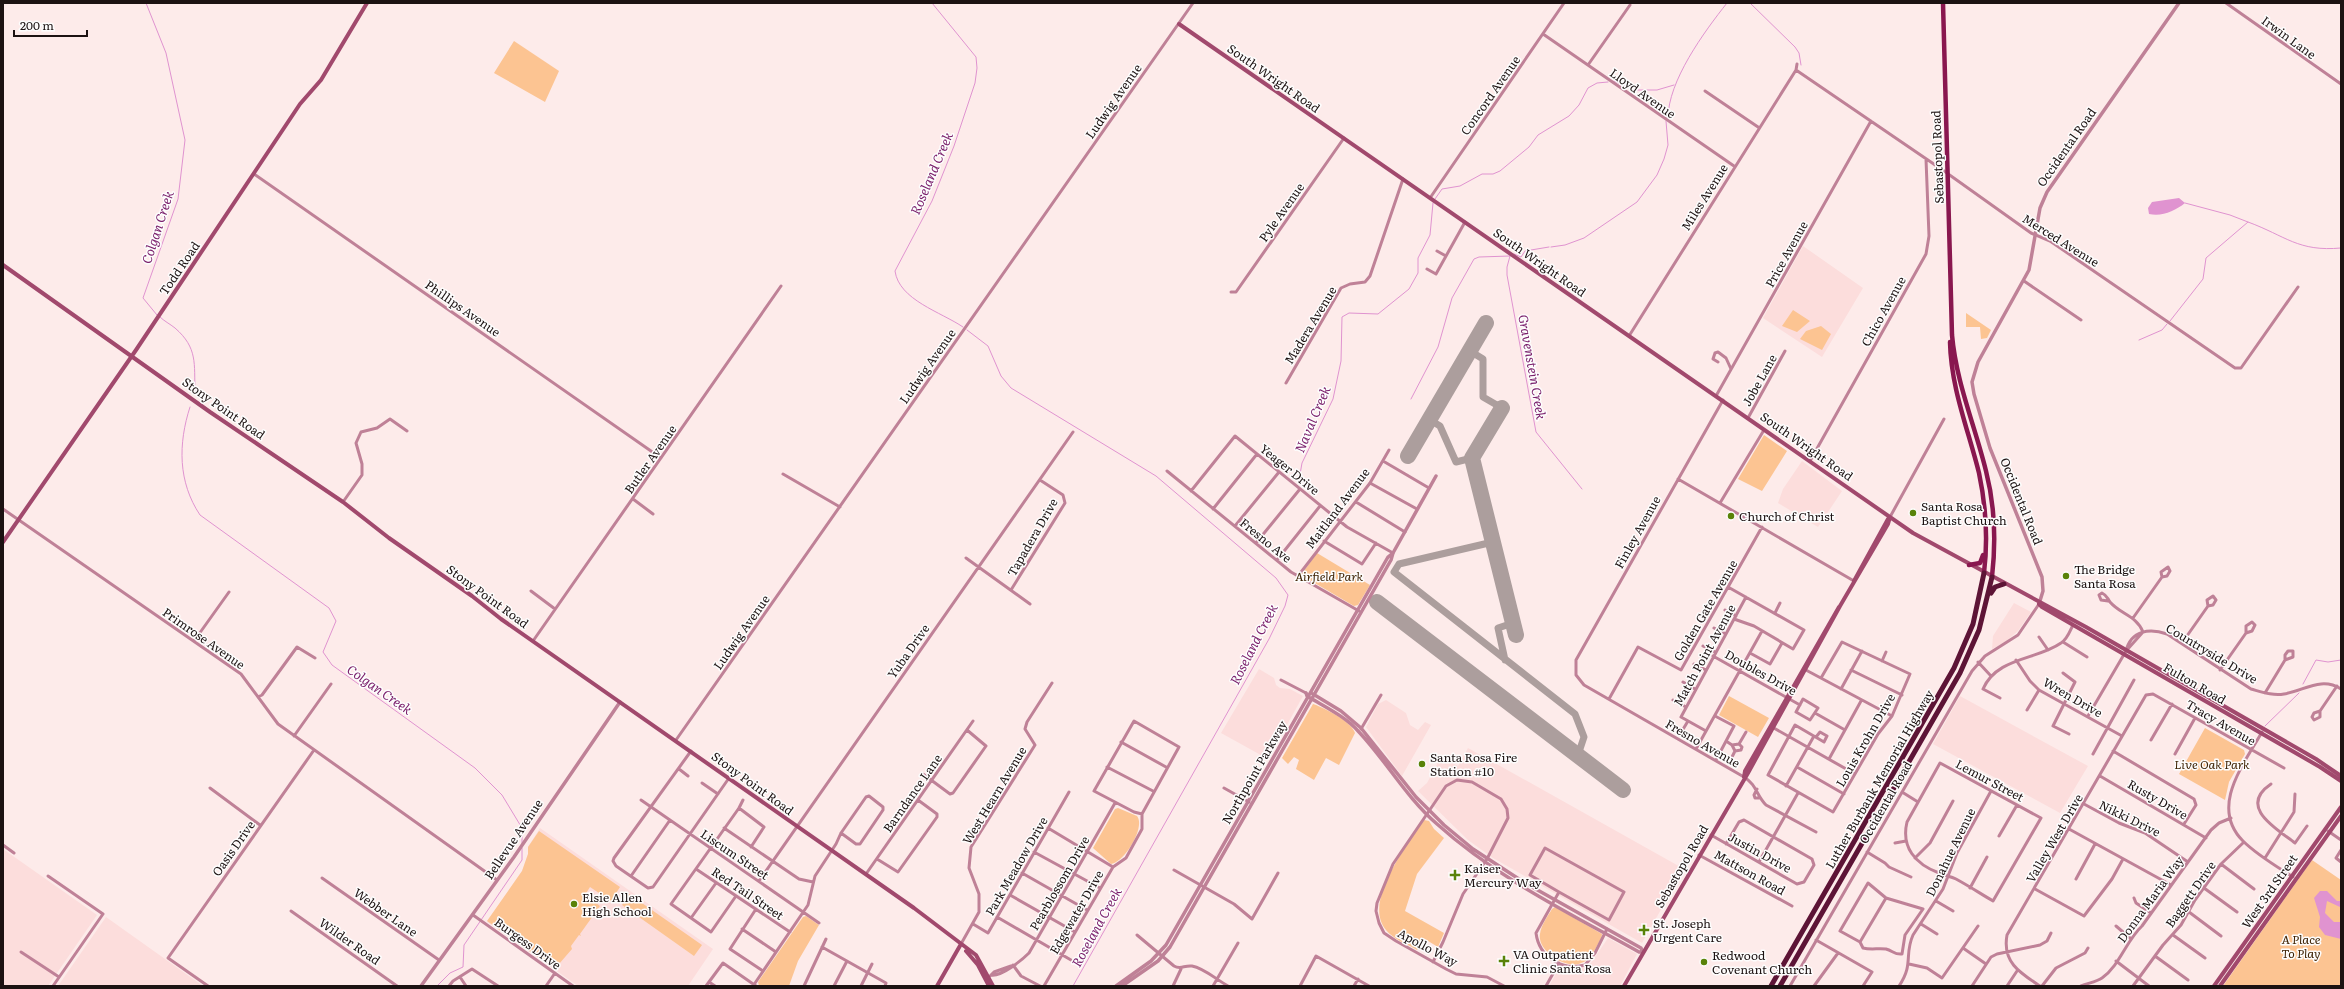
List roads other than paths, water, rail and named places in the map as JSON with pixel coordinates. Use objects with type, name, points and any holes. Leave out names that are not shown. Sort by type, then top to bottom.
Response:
[{"type":"highway","name":"Luther Burbank Memorial Highway","points":[[1771,986],[1954,668],[1973,624],[1984,573]]},
{"type":"highway","name":"Luther Burbank Memorial Highway","points":[[1780,986],[1960,673],[1977,637],[1988,600],[1992,577]]},
{"type":"highway","points":[[1988,600],[1994,587],[2004,584]]},
{"type":"main road","name":"Todd Road","points":[[3,542],[158,318],[300,104],[321,80],[367,3]]},
{"type":"main road","name":"Sebastopol Road","points":[[1943,3],[1952,374],[1980,480],[1986,528],[1984,573]]},
{"type":"main road","name":"South Wright Road","points":[[1179,24],[1890,517],[1970,565]]},
{"type":"main road","name":"Stony Point Road","points":[[3,265],[343,502],[389,538],[533,641],[866,874],[961,944],[989,977],[993,986]]},
{"type":"main road","name":"Sebastopol Road","points":[[1950,310],[1957,371],[1985,468],[1991,495],[1994,535],[1992,577]]},
{"type":"main road","name":"Sebastopol Road","points":[[1772,727],[1786,697],[1804,669],[1840,606],[1854,580],[1855,575],[1890,517]]},
{"type":"main road","points":[[1970,565],[1978,564],[1982,560],[1986,528]]},
{"type":"main road","name":"Fulton Road","points":[[1970,565],[2039,604],[2042,608],[2125,652]]},
{"type":"main road","name":"Fulton Road","points":[[2039,604],[2045,604],[2125,652],[2341,776]]},
{"type":"main road","name":"Sebastopol Road","points":[[1624,986],[1772,727],[1790,699],[1804,669]]},
{"type":"main road","name":"Fulton Road","points":[[2263,731],[2341,781]]},
{"type":"main road","name":"West 3rd Street","points":[[2220,986],[2296,880],[2341,807]]},
{"type":"main road","name":"West 3rd Street","points":[[2214,986],[2292,877],[2328,830],[2341,816]]},
{"type":"main road","points":[[937,986],[961,944]]},
{"type":"main road","name":"Stony Point Road","points":[[989,977],[989,986]]},
{"type":"street","name":"Ludwig Avenue","points":[[676,740],[1193,3]]},
{"type":"street","name":"Concord Avenue","points":[[1430,198],[1564,3]]},
{"type":"street","name":"Occidental Road","points":[[1790,986],[1978,662],[2018,635],[2039,604],[2043,591],[2042,577],[1990,448],[1972,385],[1978,362],[2024,281],[2030,266],[2040,208],[2048,189],[2179,3]]},
{"type":"street","name":"Irwin Lane","points":[[2226,3],[2341,84]]},
{"type":"street","points":[[1588,65],[1630,5]]},
{"type":"street","name":"Lloyd Avenue","points":[[1543,34],[1734,166]]},
{"type":"street","points":[[1796,70],[1797,64]]},
{"type":"street","name":"Merced Avenue","points":[[1796,70],[2036,235],[2050,241],[2235,368],[2241,368],[2298,287]]},
{"type":"street","name":"Miles Avenue","points":[[1629,336],[1734,166],[1796,70]]},
{"type":"street","points":[[1705,90],[1758,128]]},
{"type":"street","name":"Price Avenue","points":[[1716,396],[1871,121]]},
{"type":"street","name":"Pyle Avenue","points":[[1231,292],[1236,292],[1344,138]]},
{"type":"street","name":"Chico Avenue","points":[[1810,461],[1926,254],[1929,236],[1926,159]]},
{"type":"street","name":"Phillips Avenue","points":[[254,174],[661,458]]},
{"type":"street","name":"Madera Avenue","points":[[1286,383],[1341,288],[1350,284],[1365,282],[1370,276],[1403,179]]},
{"type":"street","points":[[1427,269],[1436,274],[1465,222]]},
{"type":"street","points":[[1437,251],[1446,256]]},
{"type":"street","points":[[2024,281],[2081,320]]},
{"type":"street","name":"Butler Avenue","points":[[533,641],[781,286]]},
{"type":"street","name":"Jobe Lane","points":[[1748,418],[1785,351]]},
{"type":"street","points":[[1718,362],[1713,359],[1715,353],[1718,352],[1726,358],[1731,369]]},
{"type":"street","name":"Finley Avenue","points":[[1576,675],[1576,660],[1723,400]]},
{"type":"street","name":"Sebastopol Road","points":[[1890,517],[1944,419]]},
{"type":"street","points":[[343,502],[362,475],[362,464],[356,443],[361,432],[377,428],[390,420],[407,431]]},
{"type":"street","points":[[1720,503],[1764,429]]},
{"type":"street","name":"Yuba Drive","points":[[759,881],[1073,432]]},
{"type":"street","name":"Yeager Drive","points":[[1191,491],[1235,436],[1340,521],[1393,553]]},
{"type":"street","name":"Maitland Avenue","points":[[1298,576],[1370,483],[1389,450]]},
{"type":"street","points":[[1213,509],[1257,454]]},
{"type":"street","points":[[1383,461],[1430,488]]},
{"type":"street","name":"Fresno Ave","points":[[1167,471],[1298,576],[1359,612]]},
{"type":"street","points":[[1235,526],[1279,472]]},
{"type":"street","points":[[783,474],[840,507]]},
{"type":"street","name":"Northpoint Parkway","points":[[1203,886],[1359,612],[1388,557],[1393,553],[1436,476]]},
{"type":"street","points":[[1678,479],[1854,580]]},
{"type":"street","name":"Tapadera Drive","points":[[1011,590],[1065,503],[1063,495],[1040,480]]},
{"type":"street","points":[[1370,483],[1417,509]]},
{"type":"street","points":[[1256,543],[1300,489]]},
{"type":"street","points":[[632,499],[654,514]]},
{"type":"street","points":[[1356,502],[1405,532]]},
{"type":"street","points":[[1277,560],[1320,506]]},
{"type":"street","name":"Primrose Avenue","points":[[3,509],[241,674],[278,724],[498,880]]},
{"type":"street","name":"Golden Gate Avenue","points":[[1609,699],[1638,647],[1681,670],[1762,527]]},
{"type":"street","points":[[1324,541],[1362,564],[1376,543]]},
{"type":"street","points":[[966,558],[1030,604]]},
{"type":"street","points":[[2133,618],[2162,577]]},
{"type":"street","points":[[1725,610],[1793,649],[1804,630],[1728,587]]},
{"type":"street","points":[[531,591],[555,609]]},
{"type":"street","points":[[194,641],[229,592]]},
{"type":"street","name":"Match Point Avenue","points":[[1706,731],[1680,717],[1746,597]]},
{"type":"street","points":[[2088,716],[2132,640],[2143,632],[2133,618],[2108,601]]},
{"type":"street","points":[[1775,613],[1780,603]]},
{"type":"street","points":[[2182,644],[2208,606]]},
{"type":"street","points":[[2000,698],[1983,688],[1991,676],[2016,660],[2048,650],[2063,642],[2073,625]]},
{"type":"street","points":[[1714,628],[1726,634]]},
{"type":"street","name":"Countryside Drive","points":[[2143,632],[2157,630],[2167,634],[2251,689],[2266,694],[2285,694],[2314,685],[2327,683],[2337,686]]},
{"type":"street","points":[[1696,749],[1762,631]]},
{"type":"street","points":[[2220,670],[2246,633]]},
{"type":"street","points":[[2039,636],[2048,650]]},
{"type":"street","name":"Louis Krohn Drive","points":[[1788,736],[1768,775],[1833,812],[1878,734],[1892,716],[1910,674],[1842,642],[1821,678]]},
{"type":"street","points":[[2063,642],[2087,657]]},
{"type":"street","points":[[1750,653],[1770,664],[1782,643]]},
{"type":"street","name":"Doubles Drive","points":[[1703,646],[1740,671],[1800,705]]},
{"type":"street","points":[[258,697],[262,695],[297,647],[315,658]]},
{"type":"street","points":[[1840,689],[1862,651]]},
{"type":"street","points":[[1882,661],[1886,652]]},
{"type":"street","name":"Wren Drive","points":[[2016,660],[2030,681],[2039,690],[2063,705],[2088,716],[2122,736]]},
{"type":"street","points":[[2266,694],[2286,660]]},
{"type":"street","points":[[1978,662],[1991,676]]},
{"type":"street","points":[[1694,664],[1706,670]]},
{"type":"street","points":[[1804,669],[1861,701],[1892,716]]},
{"type":"street","points":[[1851,670],[1902,695]]},
{"type":"street","points":[[2063,673],[2075,682],[2053,726],[2069,734]]},
{"type":"street","name":"Fresno Avenue","points":[[1576,675],[1584,685],[1716,760],[1753,783],[1757,789],[1754,795],[1755,798],[1760,798],[1766,805],[1786,816]]},
{"type":"street","points":[[1281,680],[1334,711],[1360,730],[1429,810],[1486,861]]},
{"type":"street","name":"Wren Drive","points":[[2093,754],[2134,680]]},
{"type":"street","points":[[1683,682],[1695,689]]},
{"type":"street","name":"West Hearn Avenue","points":[[961,944],[979,912],[979,894],[969,868],[971,847],[1035,745],[1025,729],[1027,722],[1052,683]]},
{"type":"street","points":[[294,736],[331,684]]},
{"type":"street","points":[[2320,711],[2337,686],[2341,689]]},
{"type":"street","points":[[2027,710],[2039,690]]},
{"type":"street","name":"Tracy Avenue","points":[[2149,693],[2172,704],[2284,768]]},
{"type":"street","name":"Valley West Drive","points":[[2006,952],[2006,942],[2010,928],[2035,889],[2143,698],[2149,693]]},
{"type":"street","points":[[1360,730],[1381,694]]},
{"type":"street","name":"Northpoint Parkway","points":[[1122,986],[1162,954],[1203,886],[1310,696]]},
{"type":"street","name":"Doubles Drive","points":[[1803,699],[1818,708],[1810,720],[1796,712],[1800,705],[1803,699]]},
{"type":"street","points":[[1672,700],[1686,707]]},
{"type":"street","points":[[1829,759],[1861,701]]},
{"type":"street","name":"Bellevue Avenue","points":[[421,986],[498,880],[620,702]]},
{"type":"street","points":[[2151,740],[2172,704]]},
{"type":"street","name":"Doubles Drive","points":[[1815,713],[1845,730]]},
{"type":"street","points":[[1715,716],[1734,726],[1716,760]]},
{"type":"street","points":[[2175,754],[2196,718]]},
{"type":"street","points":[[1682,731],[1688,720]]},
{"type":"street","name":"Barndance Lane","points":[[866,874],[878,859],[973,721]]},
{"type":"street","name":"Edgewater Drive","points":[[1044,986],[1113,866],[1126,858],[1142,829],[1142,814],[1152,791],[1179,747],[1134,721],[1121,742]]},
{"type":"street","points":[[1786,786],[1815,737],[1795,725],[1788,736]]},
{"type":"street","points":[[1772,727],[1856,774]]},
{"type":"street","points":[[923,774],[952,794],[986,744],[967,730]]},
{"type":"street","points":[[1360,730],[1401,787],[1426,814],[1486,861],[1553,902],[1606,931],[1638,952],[1643,952]]},
{"type":"street","points":[[2263,731],[2231,789],[2229,805],[2231,818],[2235,830],[2244,842],[2296,880]]},
{"type":"street","points":[[1739,744],[1746,732]]},
{"type":"street","points":[[1726,741],[1732,745],[1735,751]]},
{"type":"street","points":[[1142,814],[1115,803],[1094,791],[1121,742],[1166,767]]},
{"type":"street","points":[[1732,745],[1739,744]]},
{"type":"street","points":[[1735,751],[1741,750],[1742,747],[1739,744]]},
{"type":"street","name":"Oasis Drive","points":[[208,986],[168,958],[314,750]]},
{"type":"street","points":[[691,751],[650,806],[613,861],[631,876],[648,888],[653,887],[729,778]]},
{"type":"street","points":[[1730,761],[1735,751]]},
{"type":"street","points":[[2113,751],[2194,799],[2196,804],[2184,824]]},
{"type":"street","name":"Lemur Street","points":[[1906,841],[1907,822],[1940,763],[2041,818],[1993,901],[1970,888]]},
{"type":"street","points":[[1107,767],[1152,791]]},
{"type":"street","points":[[1797,767],[1844,794]]},
{"type":"street","points":[[678,769],[688,776]]},
{"type":"street","name":"Rusty Drive","points":[[2100,776],[2206,838]]},
{"type":"street","name":"Apollo Way","points":[[1433,962],[1463,894],[1486,861],[1508,820],[1507,809],[1501,799],[1470,781],[1457,780],[1446,786],[1393,864],[1378,898],[1376,911],[1379,923],[1384,932],[1433,962],[1456,974],[1487,977],[1504,986]]},
{"type":"street","points":[[702,782],[718,794]]},
{"type":"street","points":[[2270,784],[2260,795],[2259,812],[2265,822],[2295,843],[2307,826]]},
{"type":"street","points":[[210,788],[260,825]]},
{"type":"street","points":[[1224,788],[1250,803]]},
{"type":"street","name":"Donahue Avenue","points":[[1900,986],[1907,974],[1910,942],[1943,889],[1957,853],[1991,791]]},
{"type":"street","name":"Park Meadow Drive","points":[[973,924],[988,933],[1069,792]]},
{"type":"street","points":[[1902,792],[1918,802]]},
{"type":"street","points":[[1759,862],[1798,793]]},
{"type":"street","points":[[2265,858],[2294,812],[2295,794]]},
{"type":"street","points":[[706,986],[724,963],[754,986],[810,902],[812,882],[832,851],[841,833],[866,797],[869,796],[883,806],[883,810],[860,844],[856,844],[841,833]]},
{"type":"street","name":"Liscum Street","points":[[641,800],[819,923]]},
{"type":"street","points":[[736,896],[711,932],[671,904],[739,808],[743,800]]},
{"type":"street","points":[[878,859],[898,872],[932,823],[937,814],[918,800]]},
{"type":"street","points":[[1915,858],[1930,843],[1953,801]]},
{"type":"street","name":"Pearblossom Drive","points":[[989,977],[994,972],[1012,965],[1029,953],[1115,803]]},
{"type":"street","name":"Nikki Drive","points":[[2084,804],[2119,823],[2145,833],[2188,862]]},
{"type":"street","points":[[1999,836],[2017,805]]},
{"type":"street","points":[[739,808],[764,827],[751,846]]},
{"type":"street","points":[[1786,816],[1816,832]]},
{"type":"street","name":"Donna Maria Way","points":[[2081,986],[2102,978],[2116,962],[2130,938],[2151,914],[2217,824],[2231,818]]},
{"type":"street","points":[[1726,844],[1742,819],[1774,837]]},
{"type":"street","points":[[631,876],[670,820]]},
{"type":"street","points":[[724,828],[799,879],[812,882]]},
{"type":"street","points":[[1048,828],[1113,866]]},
{"type":"street","points":[[2069,829],[2172,885]]},
{"type":"street","points":[[2328,830],[2341,840]]},
{"type":"street","name":"Justin Drive","points":[[1710,835],[1800,884],[1804,882],[1814,862],[1774,837]]},
{"type":"street","points":[[1895,843],[1906,841],[1908,850],[1915,858],[1939,874],[1948,875],[1970,888],[1987,856]]},
{"type":"street","name":"Baggett Drive","points":[[2133,986],[2163,944],[2173,935],[2221,864],[2244,842]]},
{"type":"street","points":[[2076,879],[2095,844]]},
{"type":"street","points":[[3,845],[14,853]]},
{"type":"street","points":[[1545,848],[1624,892],[1609,920],[1559,892],[1530,875],[1545,848]]},
{"type":"street","points":[[2341,850],[2336,858],[2341,862]]},
{"type":"street","points":[[1034,852],[1100,888]]},
{"type":"street","points":[[1867,852],[1886,862],[1889,867],[1911,877]]},
{"type":"street","name":"Mattson Road","points":[[1699,855],[1792,906]]},
{"type":"street","points":[[2035,889],[2084,916],[2112,879],[2123,859]]},
{"type":"street","points":[[2221,864],[2254,889]]},
{"type":"street","name":"Red Tail Street","points":[[696,868],[790,932]]},
{"type":"street","points":[[1174,870],[1234,904],[1252,919],[1278,873]]},
{"type":"street","points":[[1022,874],[1087,910]]},
{"type":"street","points":[[48,876],[103,914],[53,986]]},
{"type":"street","name":"Webber Lane","points":[[322,878],[439,960]]},
{"type":"street","points":[[691,918],[716,882]]},
{"type":"street","points":[[1868,883],[1886,898],[1923,910],[1905,935],[1902,954],[1896,954],[1887,950],[1870,950],[1863,948],[1860,942],[1840,931],[1868,883]]},
{"type":"street","points":[[2204,888],[2238,912]]},
{"type":"street","points":[[1559,892],[1536,932],[1537,942],[1540,949],[1545,954],[1559,963],[1569,967],[1585,965],[1591,960],[1606,931]]},
{"type":"street","points":[[1010,895],[1075,932]]},
{"type":"street","points":[[1860,942],[1886,898]]},
{"type":"street","points":[[2134,898],[2136,903],[2151,914]]},
{"type":"street","points":[[1936,901],[1953,912]]},
{"type":"street","points":[[756,909],[730,948],[763,971]]},
{"type":"street","name":"Wilder Road","points":[[291,911],[397,986]]},
{"type":"street","points":[[2189,912],[2221,936]]},
{"type":"street","name":"Burgess Drive","points":[[473,915],[573,986]]},
{"type":"street","points":[[997,917],[1072,960]]},
{"type":"street","points":[[1921,924],[1937,934]]},
{"type":"street","points":[[1909,964],[1927,968],[1942,978],[1978,926]]},
{"type":"street","points":[[2116,926],[2130,938]]},
{"type":"street","points":[[742,928],[776,952]]},
{"type":"street","points":[[1972,986],[1991,957],[2006,952],[2040,945],[2047,942],[2051,933]]},
{"type":"street","points":[[1137,935],[1162,954],[1167,962],[1181,969],[1191,966],[1228,986]]},
{"type":"street","points":[[2173,935],[2205,958]]},
{"type":"street","points":[[804,986],[826,940]]},
{"type":"street","points":[[1816,940],[1872,972],[1863,986]]},
{"type":"street","points":[[1213,986],[1238,943]]},
{"type":"street","points":[[822,947],[886,983],[885,986]]},
{"type":"street","points":[[1963,948],[1986,964]]},
{"type":"street","points":[[2006,952],[2010,962],[2017,971],[2041,986],[2056,968],[2084,953],[2088,948]]},
{"type":"street","points":[[22,952],[59,977]]},
{"type":"street","points":[[1814,986],[1838,953]]},
{"type":"street","name":"Northpoint Parkway","points":[[1116,986],[1162,954]]},
{"type":"street","points":[[1300,986],[1316,956],[1369,986]]},
{"type":"street","points":[[2155,956],[2188,980]]},
{"type":"street","points":[[834,986],[847,961]]},
{"type":"street","points":[[2116,962],[2149,986]]},
{"type":"street","points":[[1546,986],[1559,963]]},
{"type":"street","points":[[861,986],[872,964]]},
{"type":"street","points":[[1012,965],[1021,976],[1040,986]]},
{"type":"street","points":[[449,986],[460,977],[474,969],[498,986]]},
{"type":"street","points":[[1173,986],[1181,969]]},
{"type":"street","points":[[2007,986],[2017,971]]},
{"type":"street","points":[[546,986],[555,973]]},
{"type":"street","points":[[460,977],[466,986]]},
{"type":"street","points":[[1354,986],[1358,980]]},
{"type":"street","points":[[709,982],[714,986]]},
{"type":"waterway","name":"Colgan Creek","points":[[146,3],[166,53],[185,140],[178,199],[143,298],[157,315]]},
{"type":"waterway","name":"Roseland Creek","points":[[932,3],[976,57],[977,68],[975,83],[954,146],[932,201],[895,271],[898,281],[912,298],[963,327]]},
{"type":"waterway","name":"Gravenstein Creek","points":[[1668,118],[1674,88],[1681,73],[1698,42],[1727,3]]},
{"type":"waterway","points":[[1750,3],[1795,47],[1799,53],[1801,65]]},
{"type":"waterway","name":"Naval Creek","points":[[1614,81],[1634,90],[1657,90],[1674,85]]},
{"type":"waterway","name":"Naval Creek","points":[[1435,199],[1442,189],[1460,186],[1482,174],[1493,174],[1500,171],[1529,147],[1538,135],[1569,116],[1579,105],[1588,88],[1597,83],[1608,82]]},
{"type":"waterway","name":"Gravenstein Creek","points":[[1551,247],[1565,245],[1584,238],[1637,202],[1657,175],[1664,159],[1668,145],[1666,121]]},
{"type":"waterway","name":"Naval Creek","points":[[1299,480],[1302,463],[1333,399],[1341,361],[1342,317],[1349,313],[1378,314],[1409,289],[1418,273],[1418,258],[1430,235],[1433,203]]},
{"type":"waterway","points":[[2185,203],[2230,215],[2248,222]]},
{"type":"waterway","points":[[2170,321],[2203,279],[2206,258],[2248,222],[2303,245],[2326,249],[2341,248]]},
{"type":"waterway","name":"Gravenstein Creek","points":[[1514,254],[1521,257],[1525,251],[1549,247]]},
{"type":"waterway","name":"Gravenstein Creek","points":[[1510,256],[1507,267],[1507,275],[1536,432],[1582,489]]},
{"type":"waterway","points":[[1411,399],[1438,347],[1452,298],[1474,259],[1479,257],[1510,256]]},
{"type":"waterway","name":"Colgan Creek","points":[[160,317],[175,328],[188,342],[193,357],[195,391]]},
{"type":"waterway","points":[[2139,340],[2162,330],[2167,324]]},
{"type":"waterway","name":"Roseland Creek","points":[[967,330],[988,346],[1001,376],[1011,388],[1156,476],[1276,578],[1288,595],[1285,606],[1269,639],[1073,986]]},
{"type":"waterway","name":"Colgan Creek","points":[[190,407],[183,435],[182,462],[187,489],[200,515],[329,608],[336,621],[323,652],[332,665],[475,768],[502,795],[522,828],[522,843]]},
{"type":"waterway","points":[[2303,684],[2316,660],[2328,662],[2341,660]]},
{"type":"waterway","points":[[2265,726],[2299,693]]},
{"type":"waterway","name":"Colgan Creek","points":[[437,986],[450,973],[463,967],[464,945],[522,860],[522,848]]},
{"type":"place","name":"Santa Rosa Baptist Church","points":[[1913,513]]},
{"type":"place","name":"Church of Christ","points":[[1731,516]]},
{"type":"place","name":"The Bridge Santa Rosa","points":[[2066,576]]},
{"type":"place","name":"Santa Rosa Fire Station #10","points":[[1422,764]]},
{"type":"place","name":"Kaiser Mercury Way","points":[[1455,875]]},
{"type":"place","name":"Elsie Allen High School","points":[[574,904]]},
{"type":"place","name":"St. Joseph Urgent Care","points":[[1644,930]]},
{"type":"place","name":"VA Outpatient Clinic Santa Rosa","points":[[1504,961]]},
{"type":"place","name":"Redwood Covenant Church","points":[[1704,962]]},
{"type":"park label","name":"Airfield Park","points":[[1329,576]]},
{"type":"park label","name":"Live Oak Park","points":[[2212,764]]},
{"type":"park label","name":"A Place To Play","points":[[2301,946]]}]
